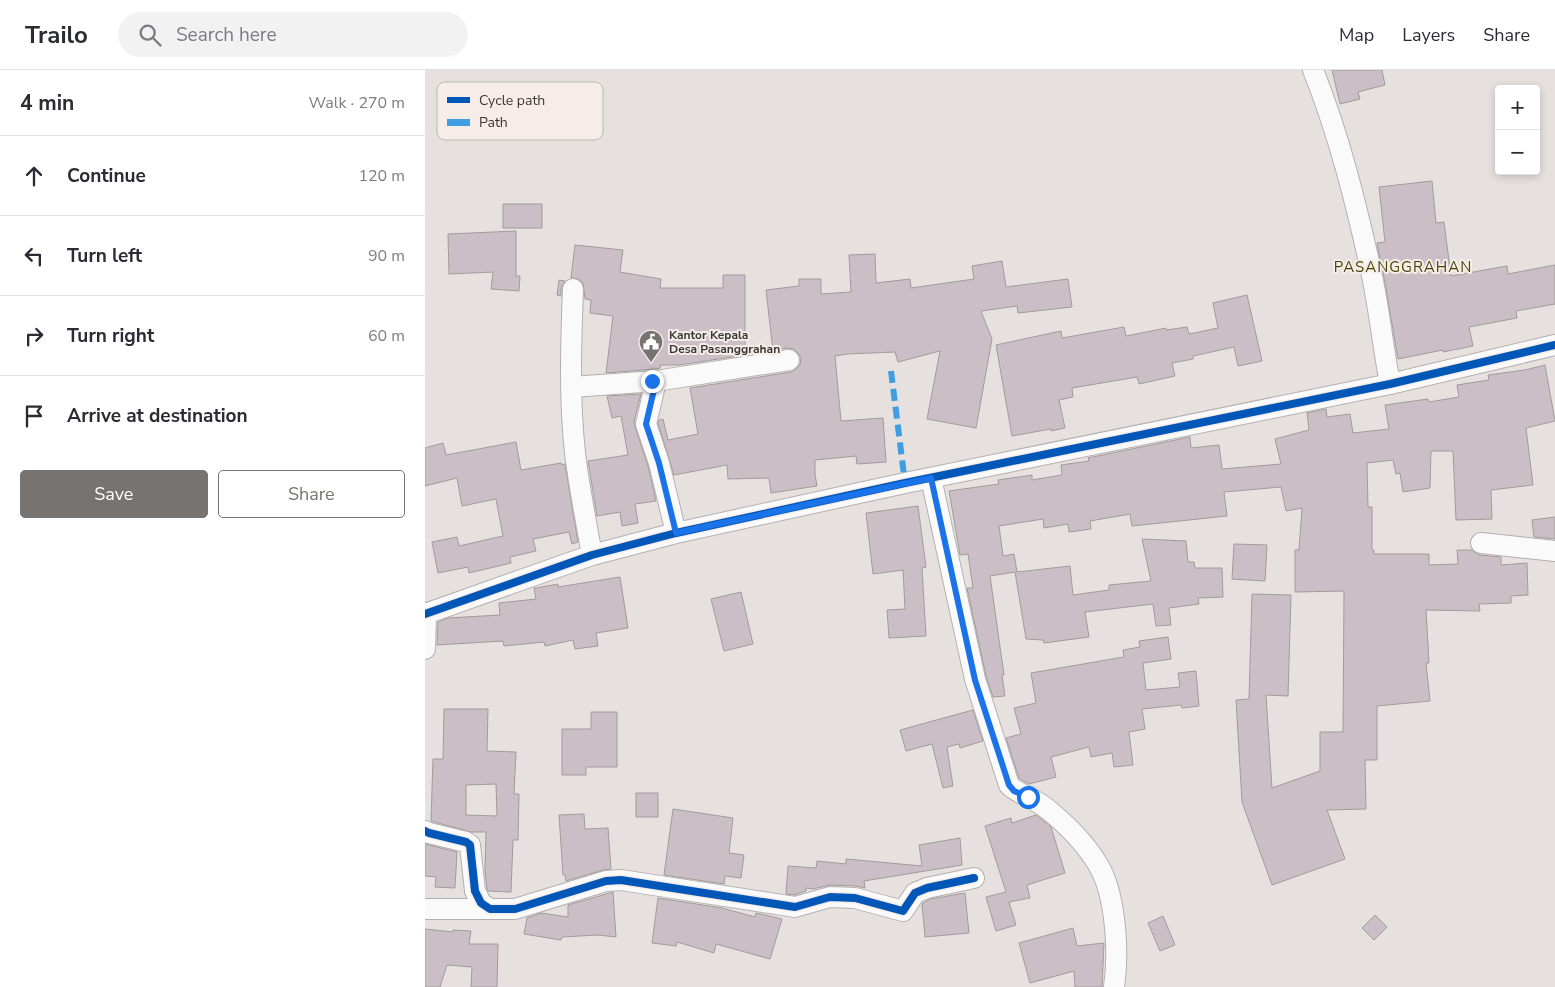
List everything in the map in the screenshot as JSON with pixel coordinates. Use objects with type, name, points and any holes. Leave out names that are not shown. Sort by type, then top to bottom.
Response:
[{"type":"street","points":[[1313,70],[1331,115],[1350,182],[1371,273],[1389,384]]},
{"type":"street","points":[[573,289],[571,387],[575,454],[592,554]]},
{"type":"street","points":[[425,649],[426,614],[592,554],[676,533],[931,478],[1389,384],[1555,346]]},
{"type":"street","points":[[571,387],[656,381],[789,360]]},
{"type":"street","points":[[656,381],[646,424],[659,463],[676,533]]},
{"type":"street","points":[[931,478],[975,680],[1009,785],[1014,791],[1028,797],[1057,818],[1089,851],[1101,872],[1113,911],[1117,967],[1114,987]]},
{"type":"street","points":[[1481,543],[1555,551]]},
{"type":"street","points":[[425,830],[429,833],[470,844],[475,890],[481,903],[490,909]]},
{"type":"street","points":[[425,909],[515,909],[606,882],[621,880],[795,907],[830,896],[855,898],[903,911],[915,893],[927,888],[975,878]]},
{"type":"building","points":[[1332,70],[1382,70],[1385,85],[1358,92],[1360,99],[1340,104]]},
{"type":"building","points":[[1432,181],[1436,223],[1444,222],[1451,276],[1507,266],[1508,274],[1555,265],[1555,304],[1516,311],[1517,318],[1469,327],[1473,346],[1398,359],[1377,243],[1385,242],[1379,187]]},
{"type":"building","points":[[503,204],[542,204],[542,228],[503,228]]},
{"type":"building","points":[[516,231],[516,276],[520,276],[519,291],[491,289],[493,272],[449,274],[448,234]]},
{"type":"building","points":[[575,245],[623,250],[620,272],[661,279],[660,288],[723,288],[723,275],[745,275],[745,355],[679,365],[660,365],[660,368],[655,369],[606,373],[613,316],[590,313],[591,300],[585,299],[583,283],[579,279],[571,278]]},
{"type":"building","points":[[875,254],[876,283],[910,279],[911,288],[974,279],[972,266],[1002,261],[1006,287],[1068,279],[1072,307],[1018,313],[1017,306],[981,311],[992,339],[976,428],[927,419],[940,351],[898,362],[895,352],[847,354],[835,356],[841,421],[883,418],[886,462],[857,464],[856,456],[815,460],[817,486],[771,493],[769,478],[728,479],[727,465],[674,475],[658,423],[659,420],[663,419],[668,440],[698,434],[690,388],[791,372],[800,365],[801,358],[794,349],[787,348],[773,351],[766,290],[799,286],[799,279],[821,279],[821,294],[851,292],[849,255]]},
{"type":"building","points":[[559,280],[565,281],[561,288],[561,296],[557,295]]},
{"type":"building","points":[[1247,295],[1262,361],[1238,366],[1234,347],[1193,356],[1193,359],[1172,363],[1175,376],[1139,384],[1137,377],[1072,388],[1073,397],[1059,400],[1065,428],[1012,436],[996,345],[1061,331],[1062,338],[1124,327],[1126,336],[1166,328],[1166,330],[1187,327],[1189,334],[1218,328],[1213,303]]},
{"type":"building","points":[[1545,365],[1555,421],[1526,428],[1533,485],[1491,490],[1492,519],[1456,520],[1453,451],[1431,451],[1430,488],[1403,492],[1400,473],[1396,474],[1393,460],[1367,463],[1368,507],[1372,507],[1372,550],[1374,550],[1374,554],[1429,554],[1429,565],[1458,564],[1457,550],[1472,550],[1479,555],[1501,557],[1501,565],[1527,563],[1528,595],[1511,596],[1511,603],[1479,604],[1480,611],[1426,610],[1429,663],[1426,663],[1430,701],[1377,706],[1377,760],[1365,760],[1366,809],[1327,810],[1345,859],[1272,885],[1242,802],[1236,700],[1249,699],[1252,594],[1291,595],[1288,696],[1266,695],[1272,788],[1320,771],[1320,732],[1343,732],[1344,591],[1295,592],[1295,550],[1299,550],[1302,508],[1286,511],[1281,487],[1224,492],[1227,516],[1132,526],[1130,514],[1090,521],[1091,529],[1069,532],[1068,524],[1044,528],[1043,519],[999,526],[1003,556],[1014,554],[1017,572],[1070,566],[1073,595],[1109,590],[1109,585],[1151,581],[1142,539],[1186,541],[1188,562],[1194,562],[1195,568],[1222,568],[1223,597],[1198,598],[1199,604],[1169,608],[1171,625],[1156,626],[1153,604],[1085,612],[1089,637],[1044,643],[1043,640],[1026,639],[1015,572],[990,576],[1004,675],[1002,675],[1005,696],[993,697],[986,676],[967,588],[973,588],[968,554],[960,555],[949,491],[999,484],[998,480],[1032,475],[1032,480],[1062,475],[1061,465],[1089,461],[1088,458],[1190,437],[1191,448],[1219,445],[1222,469],[1281,464],[1275,439],[1309,430],[1307,413],[1326,409],[1327,417],[1350,414],[1353,433],[1389,429],[1385,405],[1428,399],[1429,402],[1459,397],[1457,385],[1489,380],[1488,375]]},
{"type":"building","points":[[641,394],[634,421],[648,466],[656,501],[635,504],[638,523],[622,526],[620,512],[597,516],[588,461],[628,455],[621,416],[612,418],[607,396]]},
{"type":"building","points":[[516,442],[521,470],[561,463],[562,465],[565,464],[578,542],[572,544],[569,532],[533,539],[536,551],[510,557],[511,563],[469,573],[468,567],[438,573],[432,542],[457,537],[459,546],[503,536],[496,499],[462,506],[457,478],[425,486],[425,448],[443,443],[446,455]]},
{"type":"building","points":[[918,506],[926,567],[922,568],[926,636],[889,638],[887,610],[905,609],[903,570],[873,574],[866,513]]},
{"type":"building","points":[[1555,517],[1555,539],[1534,537],[1532,520]]},
{"type":"building","points":[[1234,544],[1267,545],[1265,581],[1232,579]]},
{"type":"building","points":[[620,577],[628,628],[596,633],[598,646],[575,649],[573,640],[545,646],[544,642],[504,646],[503,641],[437,645],[438,622],[448,618],[500,615],[499,603],[536,599],[534,588],[558,584],[558,587]]},
{"type":"building","points":[[741,592],[753,644],[724,651],[711,599]]},
{"type":"building","points":[[1168,637],[1171,659],[1143,663],[1146,690],[1180,687],[1178,673],[1196,671],[1199,706],[1182,708],[1181,705],[1142,709],[1145,729],[1129,732],[1133,765],[1114,767],[1112,753],[1091,757],[1089,747],[1051,757],[1056,777],[1029,784],[1019,778],[1006,738],[1021,734],[1014,708],[1036,703],[1031,673],[1124,657],[1123,650],[1140,647],[1139,641]]},
{"type":"building","points":[[444,709],[488,709],[487,751],[516,752],[514,794],[519,794],[518,840],[513,840],[511,892],[488,891],[485,871],[486,832],[471,832],[431,821],[433,759],[443,759]],"holes":[[[496,784],[497,816],[466,815],[466,785]]]},
{"type":"building","points":[[973,710],[983,741],[960,748],[959,744],[947,747],[953,786],[943,788],[932,744],[906,751],[900,730]]},
{"type":"building","points":[[591,712],[617,712],[617,767],[586,767],[586,775],[562,775],[562,729],[591,729]]},
{"type":"building","points":[[636,793],[658,793],[658,817],[636,817]]},
{"type":"building","points":[[673,809],[733,818],[729,853],[744,855],[741,878],[725,876],[724,884],[664,875]]},
{"type":"building","points":[[584,814],[585,829],[608,828],[611,869],[566,881],[565,875],[563,875],[559,815]]},
{"type":"building","points":[[1036,815],[1051,827],[1065,873],[1027,885],[1030,898],[1009,902],[1016,925],[996,931],[986,897],[1006,892],[985,826],[1011,818],[1012,823]]},
{"type":"building","points":[[960,838],[962,865],[864,881],[865,888],[830,885],[813,889],[806,888],[806,891],[794,895],[786,894],[788,866],[816,868],[817,861],[846,864],[846,859],[922,866],[919,845]]},
{"type":"building","points":[[425,844],[457,852],[455,888],[435,887],[436,877],[425,876]]},
{"type":"building","points":[[613,892],[616,937],[598,935],[562,937],[561,940],[524,934],[527,918],[541,913],[568,917],[568,905]]},
{"type":"building","points":[[965,893],[969,933],[925,937],[922,904],[931,899]]},
{"type":"building","points":[[658,898],[722,908],[755,917],[756,913],[782,919],[770,959],[716,944],[714,953],[677,942],[676,946],[652,943]]},
{"type":"building","points":[[1375,915],[1387,927],[1374,940],[1362,928]]},
{"type":"building","points":[[1163,916],[1175,945],[1160,951],[1148,923]]},
{"type":"building","points":[[1073,928],[1077,946],[1104,943],[1102,987],[1075,987],[1074,971],[1030,983],[1019,943]]},
{"type":"building","points":[[425,929],[453,932],[453,930],[471,931],[469,944],[498,944],[497,987],[471,987],[472,967],[447,965],[440,987],[425,987]]},
{"type":"marked path","points":[[891,371],[905,483]]},
{"type":"cycle path","points":[[425,614],[592,555],[676,533],[905,483],[1390,384],[1555,345]]},
{"type":"cycle path","points":[[425,831],[466,842],[470,845],[475,891],[481,903],[490,909],[515,909],[606,881],[621,880],[795,907],[830,897],[855,898],[903,911],[915,893],[927,888],[974,878]]},
{"type":"place","name":"Kantor Kepala Desa Pasanggrahan","points":[[651,363]]},
{"type":"district","name":"PASANGGRAHAN","points":[[1403,267]]},
{"type":"route","points":[[652,381],[656,381],[646,424],[659,463],[676,533],[931,478],[975,680],[1009,785],[1014,791],[1028,797]]}]
